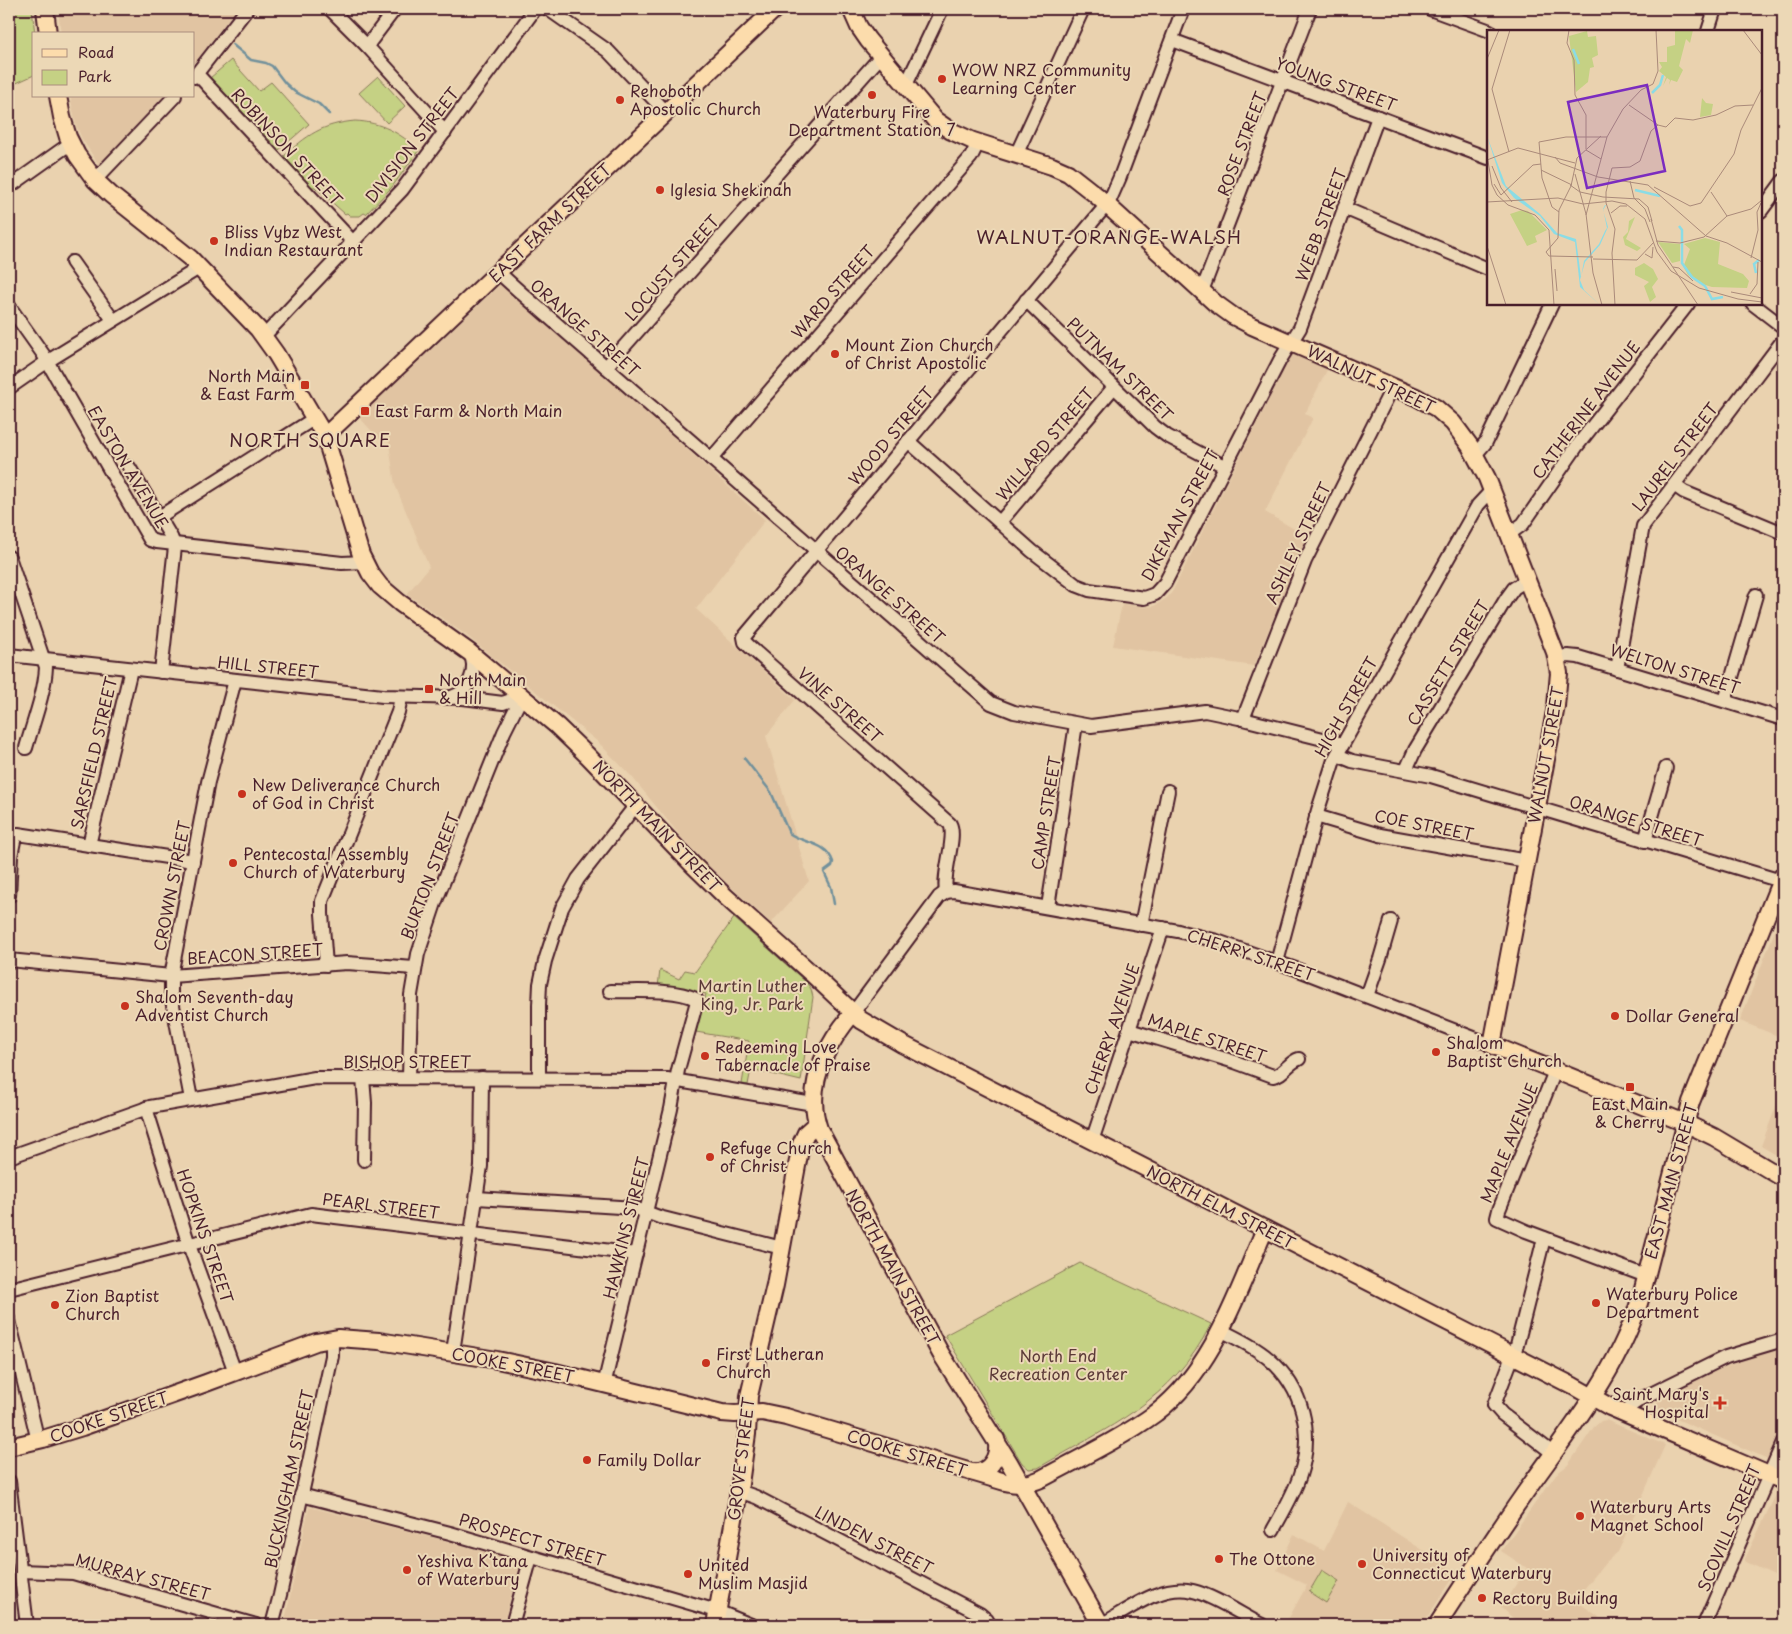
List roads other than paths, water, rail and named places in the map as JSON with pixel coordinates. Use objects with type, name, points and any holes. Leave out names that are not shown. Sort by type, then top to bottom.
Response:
[{"type":"main road","points":[[45,9],[48,32]]},
{"type":"main road","name":"EAST FARM STREET","points":[[324,438],[773,9]]},
{"type":"main road","name":"WALNUT STREET","points":[[851,9],[859,27],[935,120],[951,131],[978,143],[1060,169],[1081,182],[1221,308],[1240,320],[1422,400],[1441,412],[1458,430],[1475,455],[1492,490],[1557,657],[1559,673],[1558,695],[1492,1045]]},
{"type":"main road","name":"NORTH MAIN STREET","points":[[58,98],[71,143],[83,165],[95,180],[175,245],[264,336],[315,418],[324,438],[364,562],[383,590],[469,652],[577,745],[706,879],[816,977],[853,1013],[835,1037],[822,1060],[816,1080],[813,1104],[817,1123],[824,1140],[941,1354],[996,1439],[1101,1625]]},
{"type":"main road","name":"EAST MAIN STREET","points":[[1437,1625],[1502,1526],[1592,1397],[1614,1361],[1630,1328],[1646,1276],[1691,1102],[1782,878]]},
{"type":"main road","name":"NORTH ELM STREET","points":[[853,1013],[872,1028],[902,1044],[1592,1397],[1626,1414],[1776,1478]]},
{"type":"main road","name":"CHERRY STREET","points":[[1492,1045],[1685,1123],[1714,1137],[1783,1178]]},
{"type":"main road","name":"GROVE STREET","points":[[716,1618],[739,1491],[747,1434],[751,1385],[775,1285],[802,1141],[806,1133],[817,1123]]},
{"type":"main road","points":[[1022,1484],[1032,1483],[1041,1479],[1131,1429],[1171,1399],[1207,1356],[1265,1229]]},
{"type":"main road","name":"COOKE STREET","points":[[9,1447],[82,1427],[309,1344],[332,1339],[379,1341],[453,1352],[526,1366],[722,1413],[765,1413],[793,1419],[1005,1482],[1022,1484]]},
{"type":"main road","points":[[971,1472],[982,1472],[991,1465],[997,1452],[996,1439]]},
{"type":"street","points":[[196,75],[247,9]]},
{"type":"street","points":[[330,9],[367,46],[445,132]]},
{"type":"street","points":[[367,46],[395,9]]},
{"type":"street","name":"DIVISION STREET","points":[[264,336],[402,190],[535,9]]},
{"type":"street","points":[[548,9],[608,52],[666,112]]},
{"type":"street","points":[[906,85],[942,9]]},
{"type":"street","points":[[1016,155],[1083,9]]},
{"type":"street","name":"WOOD STREET","points":[[816,551],[1107,205],[1120,177],[1183,9]]},
{"type":"street","name":"ROSE STREET","points":[[1202,291],[1310,9]]},
{"type":"street","points":[[1430,9],[1487,30]]},
{"type":"street","points":[[1708,30],[1715,9]]},
{"type":"street","name":"YOUNG STREET","points":[[1172,40],[1487,158]]},
{"type":"street","name":"LOCUST STREET","points":[[606,367],[881,56]]},
{"type":"street","name":"ROBINSON STREET","points":[[196,75],[353,242]]},
{"type":"street","points":[[95,180],[173,98]]},
{"type":"street","name":"WEBB STREET","points":[[1291,342],[1300,328],[1378,117]]},
{"type":"street","points":[[9,187],[71,143]]},
{"type":"street","name":"WARD STREET","points":[[710,459],[971,157],[978,143]]},
{"type":"street","points":[[1762,210],[1783,181]]},
{"type":"street","points":[[1344,208],[1487,269]]},
{"type":"street","points":[[72,262],[113,320]]},
{"type":"street","points":[[9,388],[48,361],[199,268]]},
{"type":"street","name":"ORANGE STREET","points":[[498,272],[991,704],[1014,712],[1076,724],[1102,725],[1199,711],[1243,718],[1340,749],[1352,761],[1406,770],[1645,841],[1782,878]]},
{"type":"street","name":"PUTNAM STREET","points":[[1026,300],[1150,423],[1161,432],[1224,466]]},
{"type":"street","points":[[1475,455],[1486,442],[1552,305]]},
{"type":"street","name":"CATHERINE AVENUE","points":[[1509,534],[1522,524],[1577,446],[1687,305]]},
{"type":"street","points":[[1754,305],[1783,327]]},
{"type":"street","name":"EASTON AVENUE","points":[[9,306],[48,361],[147,537],[154,542],[342,563],[364,562]]},
{"type":"street","name":"LAUREL STREET","points":[[1617,669],[1642,531],[1648,519],[1783,340]]},
{"type":"street","name":"DIKEMAN STREET","points":[[908,440],[1057,572],[1076,585],[1089,590],[1148,598],[1155,594],[1165,583],[1224,466],[1291,342]]},
{"type":"street","name":"ASHLEY STREET","points":[[1243,718],[1305,561],[1393,386]]},
{"type":"street","name":"WILLARD STREET","points":[[1000,522],[1114,387]]},
{"type":"street","points":[[159,517],[315,418]]},
{"type":"street","points":[[129,467],[174,544],[175,557],[161,672]]},
{"type":"street","points":[[1674,485],[1684,492],[1783,533]]},
{"type":"street","name":"HIGH STREET","points":[[1277,962],[1316,816],[1328,776],[1340,749],[1478,504],[1492,490]]},
{"type":"street","name":"VINE STREET","points":[[816,551],[746,634],[745,642],[950,824],[952,832],[945,878],[946,892]]},
{"type":"street","points":[[9,557],[46,667],[26,748]]},
{"type":"street","name":"CASSETT STREET","points":[[1406,770],[1415,750],[1506,598],[1514,588],[1527,580]]},
{"type":"street","points":[[1724,701],[1756,595]]},
{"type":"street","points":[[450,697],[461,692],[470,678],[473,662],[469,652]]},
{"type":"street","name":"HILL STREET","points":[[9,655],[401,697],[450,697],[503,703],[522,696]]},
{"type":"street","name":"WELTON STREET","points":[[1557,657],[1578,657],[1783,719]]},
{"type":"street","name":"SARSFIELD STREET","points":[[89,846],[131,669]]},
{"type":"street","name":"CROWN STREET","points":[[191,1099],[171,995],[171,976],[208,782],[235,680]]},
{"type":"street","name":"BURTON STREET","points":[[409,1078],[411,995],[414,968],[435,903],[504,732],[522,696]]},
{"type":"street","points":[[326,965],[322,901],[398,712],[401,697]]},
{"type":"street","name":"CAMP STREET","points":[[1048,907],[1076,724]]},
{"type":"street","points":[[1645,841],[1666,768]]},
{"type":"street","points":[[1141,925],[1168,791]]},
{"type":"street","points":[[539,1078],[540,984],[545,961],[562,908],[578,878],[636,806]]},
{"type":"street","name":"COE STREET","points":[[1316,816],[1380,835],[1527,861]]},
{"type":"street","points":[[9,896],[11,856],[16,835],[21,834],[193,861]]},
{"type":"street","name":"CHERRY STREET","points":[[946,892],[954,891],[1048,907],[1207,938],[1277,962],[1492,1045]]},
{"type":"street","points":[[853,1013],[939,897],[946,892]]},
{"type":"street","points":[[1367,996],[1380,959],[1390,921]]},
{"type":"street","name":"CHERRY AVENUE","points":[[1092,1141],[1163,928]]},
{"type":"street","name":"BEACON STREET","points":[[9,960],[171,976],[352,963],[414,968]]},
{"type":"street","name":"HAWKINS STREET","points":[[604,1384],[697,1003],[696,999],[669,993],[610,992]]},
{"type":"street","name":"MAPLE STREET","points":[[1129,1030],[1235,1062],[1272,1076],[1277,1076],[1289,1064],[1299,1059]]},
{"type":"street","name":"MAPLE AVENUE","points":[[1556,1071],[1497,1218],[1544,1238],[1646,1276]]},
{"type":"street","name":"BISHOP STREET","points":[[9,1157],[146,1108],[309,1078],[677,1079],[813,1104]]},
{"type":"street","points":[[363,1078],[365,1103],[364,1160]]},
{"type":"street","points":[[453,1352],[477,1198],[481,1160],[482,1078]]},
{"type":"street","name":"HOPKINS STREET","points":[[146,1108],[188,1245],[236,1372]]},
{"type":"street","points":[[477,1198],[632,1208],[658,1217],[782,1248]]},
{"type":"street","name":"PEARL STREET","points":[[9,1289],[311,1214],[636,1254]]},
{"type":"street","points":[[1544,1238],[1513,1356],[1495,1399],[1494,1406],[1554,1454]]},
{"type":"street","points":[[9,1320],[38,1440]]},
{"type":"street","points":[[1220,1330],[1257,1350],[1275,1364],[1293,1387],[1302,1408],[1306,1434],[1304,1460],[1295,1487],[1274,1530]]},
{"type":"street","name":"BUCKINGHAM STREET","points":[[272,1625],[332,1356],[332,1339]]},
{"type":"street","points":[[1626,1414],[1632,1405],[1641,1399],[1726,1357],[1783,1340]]},
{"type":"street","name":"SCOVILL STREET","points":[[1704,1625],[1776,1478],[1783,1443]]},
{"type":"street","points":[[9,1481],[27,1625]]},
{"type":"street","name":"LINDEN STREET","points":[[739,1491],[764,1502],[980,1614],[987,1620],[989,1625]]},
{"type":"street","name":"PROSPECT STREET","points":[[301,1495],[531,1556],[716,1618],[751,1625]]},
{"type":"street","points":[[512,1625],[531,1556]]},
{"type":"street","name":"MURRAY STREET","points":[[20,1571],[73,1574],[256,1625]]},
{"type":"street","points":[[1101,1625],[1155,1595],[1182,1590],[1201,1593],[1262,1625]]},
{"type":"waterway","points":[[233,45],[251,60],[272,66],[285,83],[295,92],[319,104],[329,114]]},
{"type":"waterway","points":[[744,758],[771,792],[789,833],[820,846],[830,855],[833,862],[832,866],[824,872],[831,887],[834,904]]},
{"type":"place","name":"WOW NRZ Community Learning Center","points":[[942,79]]},
{"type":"place","name":"Waterbury Fire Department Station 7","points":[[872,95]]},
{"type":"place","name":"Rehoboth Apostolic Church","points":[[620,100]]},
{"type":"place","name":"Iglesia Shekinah","points":[[660,190]]},
{"type":"place","name":"Bliss Vybz West Indian Restaurant","points":[[214,241]]},
{"type":"place","name":"Mount Zion Church of Christ Apostolic","points":[[835,354]]},
{"type":"place","name":"North Main & East Farm","points":[[305,385]]},
{"type":"place","name":"East Farm & North Main","points":[[365,411]]},
{"type":"place","name":"North Main & Hill","points":[[429,689]]},
{"type":"place","name":"New Deliverance Church of God in Christ","points":[[242,794]]},
{"type":"place","name":"Pentecostal Assembly Church of Waterbury","points":[[233,863]]},
{"type":"place","name":"Shalom Seventh-day Adventist Church","points":[[125,1006]]},
{"type":"place","name":"Dollar General","points":[[1615,1016]]},
{"type":"place","name":"Shalom Baptist Church","points":[[1436,1052]]},
{"type":"place","name":"Redeeming Love Tabernacle of Praise","points":[[705,1056]]},
{"type":"place","name":"East Main & Cherry","points":[[1630,1087]]},
{"type":"place","name":"Refuge Church of Christ","points":[[710,1157]]},
{"type":"place","name":"Waterbury Police Department","points":[[1596,1303]]},
{"type":"place","name":"Zion Baptist Church","points":[[55,1305]]},
{"type":"place","name":"First Lutheran Church","points":[[706,1363]]},
{"type":"place","name":"Saint Mary's Hospital","points":[[1720,1403]]},
{"type":"place","name":"Family Dollar","points":[[587,1460]]},
{"type":"place","name":"Waterbury Arts Magnet School","points":[[1580,1516]]},
{"type":"place","name":"The Ottone","points":[[1219,1559]]},
{"type":"place","name":"University of Connecticut Waterbury","points":[[1362,1564]]},
{"type":"place","name":"Yeshiva K’tana of Waterbury","points":[[407,1570]]},
{"type":"place","name":"United Muslim Masjid","points":[[688,1574]]},
{"type":"place","name":"Rectory Building","points":[[1482,1598]]},
{"type":"district","name":"WALNUT-ORANGE-WALSH","points":[[1109,238]]},
{"type":"district","name":"NORTH SQUARE","points":[[310,441]]},
{"type":"park label","name":"Martin Luther King, Jr. Park","points":[[752,995]]},
{"type":"park label","name":"North End Recreation Center","points":[[1058,1365]]}]
